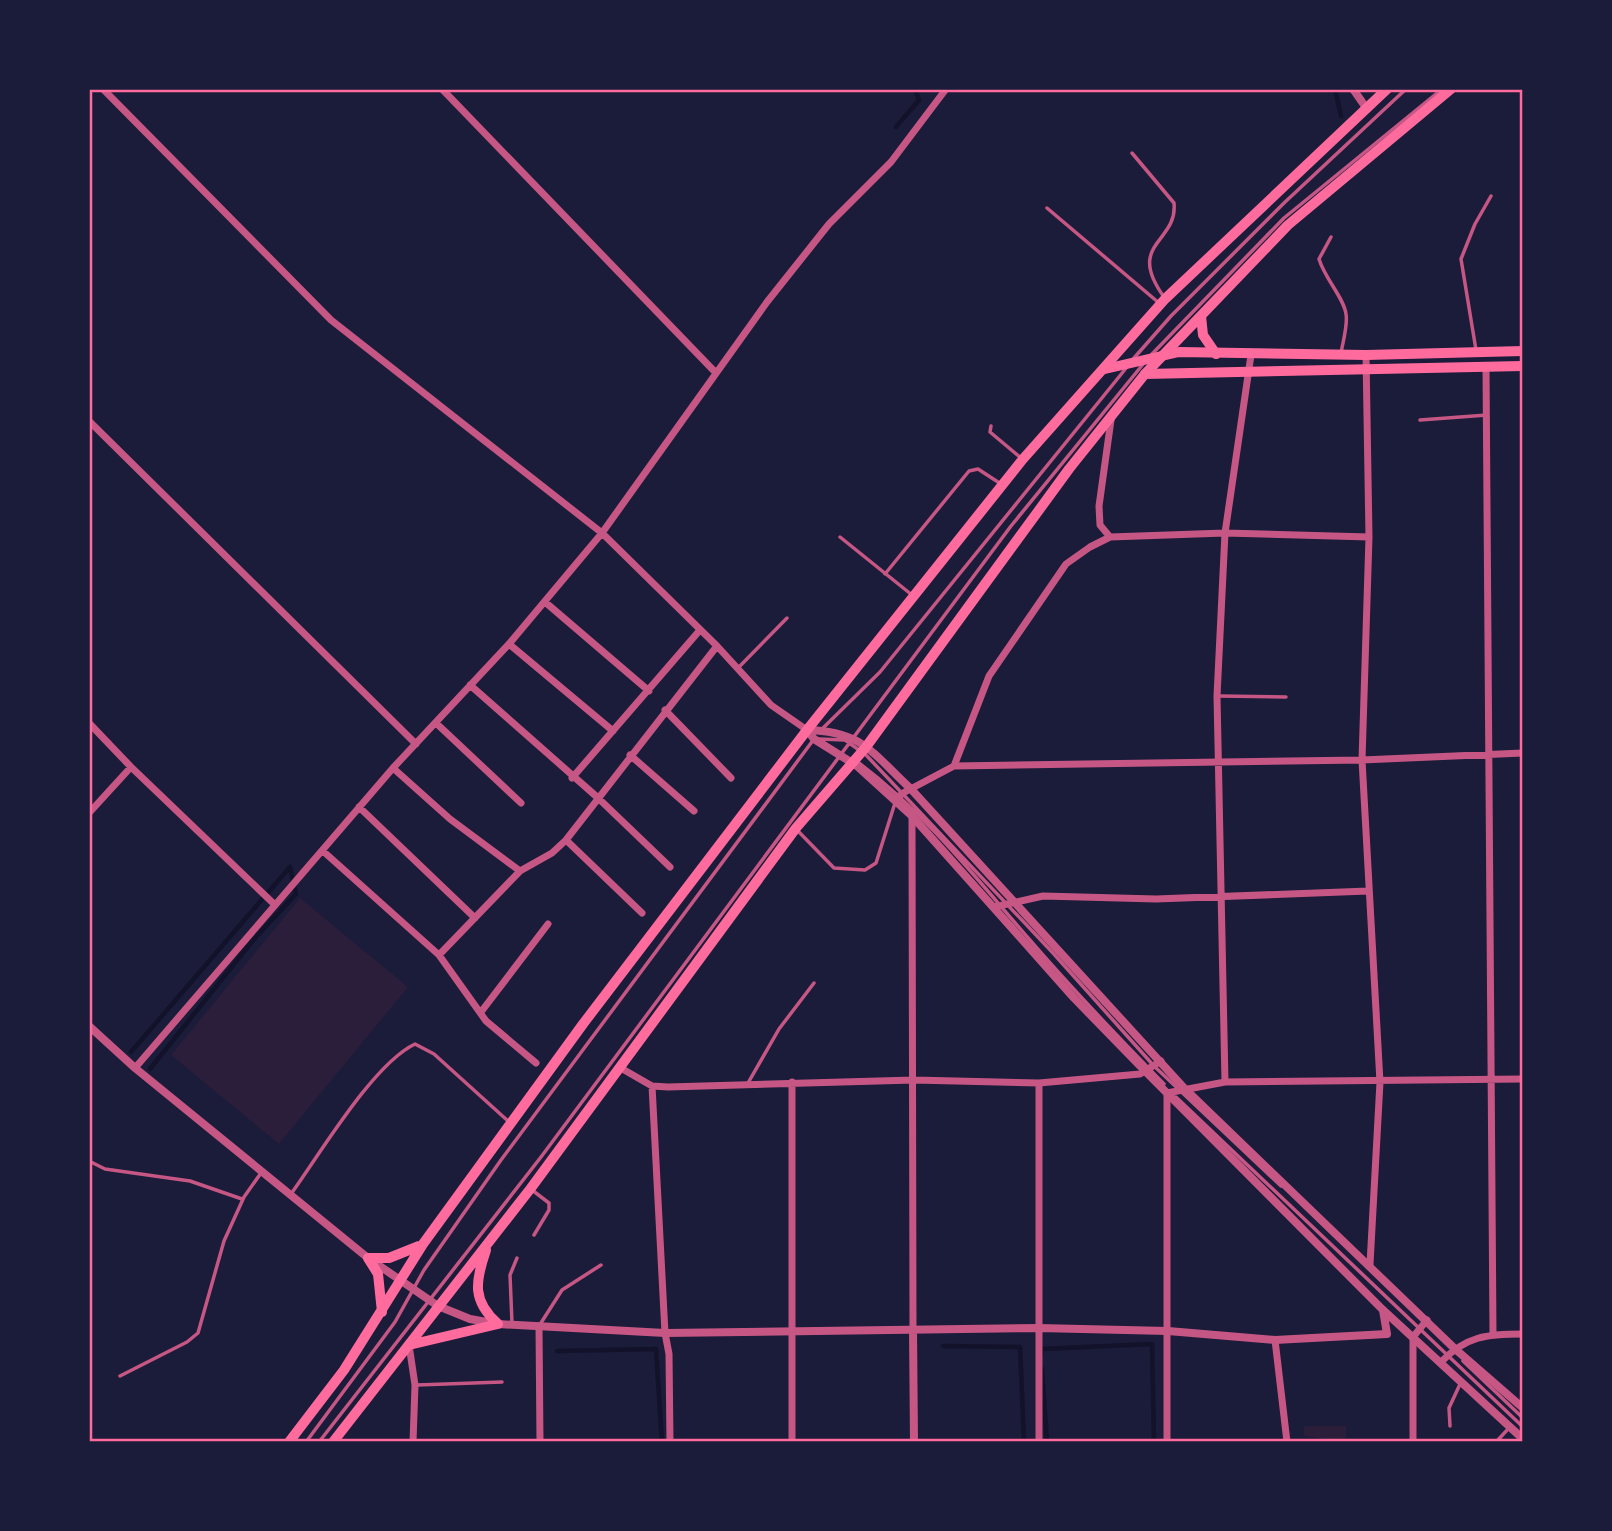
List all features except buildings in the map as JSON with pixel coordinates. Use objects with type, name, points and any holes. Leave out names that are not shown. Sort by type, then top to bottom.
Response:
[{"type":"highway","points":[[289,1442],[344,1370],[423,1244],[510,1122],[810,735],[913,596],[1023,459],[1163,301],[1387,89]]},
{"type":"highway","points":[[332,1442],[409,1345],[433,1303],[490,1241],[531,1188],[796,828],[859,755],[1145,374],[1288,225],[1451,89]]},
{"type":"highway","points":[[1201,316],[1203,335],[1216,354]]},
{"type":"highway","points":[[490,1241],[479,1277],[479,1301],[484,1311],[498,1324]]},
{"type":"highway","points":[[382,1312],[377,1274],[368,1258],[389,1258],[423,1244]]},
{"type":"highway","points":[[409,1345],[498,1324]]},
{"type":"main road","points":[[1105,369],[1164,355],[1366,355],[1523,351]]},
{"type":"main road","points":[[1145,374],[1523,366]]},
{"type":"street","points":[[103,89],[331,320],[601,533],[717,646],[771,705],[810,735],[841,754],[859,755],[902,795],[912,816],[1004,905],[1074,998],[1370,1264],[1420,1328],[1448,1354],[1523,1408]]},
{"type":"street","points":[[442,89],[716,373]]},
{"type":"street","points":[[135,1068],[274,904],[324,852],[393,768],[545,602],[601,533],[799,261],[829,224],[891,162],[946,89]]},
{"type":"street","points":[[1353,89],[1367,108]]},
{"type":"street","points":[[1225,1082],[1217,696],[1225,533],[1251,355]]},
{"type":"street","points":[[1366,355],[1369,537],[1362,760],[1380,1082],[1370,1264]]},
{"type":"street","points":[[1486,367],[1489,415],[1493,1334]]},
{"type":"street","points":[[1110,537],[1100,525],[1099,506],[1111,416]]},
{"type":"street","points":[[89,421],[416,744]]},
{"type":"street","points":[[954,765],[989,676],[1066,564],[1110,537],[1225,533],[1369,537]]},
{"type":"street","points":[[545,602],[649,691]]},
{"type":"street","points":[[572,778],[700,630]]},
{"type":"street","points":[[509,644],[613,732]]},
{"type":"street","points":[[439,955],[520,871],[552,853],[566,840],[665,709],[717,646]]},
{"type":"street","points":[[470,685],[572,778],[597,797],[670,867]]},
{"type":"street","points":[[665,709],[731,778]]},
{"type":"street","points":[[89,723],[274,904]]},
{"type":"street","points":[[436,723],[520,803]]},
{"type":"street","points":[[810,735],[820,730],[851,739],[859,755],[902,795],[1175,1091],[1384,1310],[1420,1328],[1448,1354],[1461,1381],[1523,1439]]},
{"type":"street","points":[[902,795],[954,765],[1362,760],[1523,753]]},
{"type":"street","points":[[630,755],[694,811]]},
{"type":"street","points":[[89,813],[131,767]]},
{"type":"street","points":[[393,768],[450,819],[520,871]]},
{"type":"street","points":[[359,807],[475,918]]},
{"type":"street","points":[[912,816],[914,1442]]},
{"type":"street","points":[[566,840],[642,913]]},
{"type":"street","points":[[324,852],[439,955],[486,1021],[536,1063]]},
{"type":"street","points":[[1004,905],[1043,896],[1156,899],[1221,894],[1368,891]]},
{"type":"street","points":[[481,1012],[548,924]]},
{"type":"street","points":[[89,1026],[135,1068],[368,1258],[433,1303],[470,1319],[498,1324],[665,1333],[1039,1328],[1168,1331],[1275,1340],[1387,1334],[1384,1310]]},
{"type":"street","points":[[619,1067],[652,1086],[914,1080],[1040,1083],[1153,1067]]},
{"type":"street","points":[[1175,1091],[1225,1082],[1523,1079]]},
{"type":"street","points":[[792,1083],[792,1442]]},
{"type":"street","points":[[1040,1083],[1040,1442]]},
{"type":"street","points":[[652,1086],[665,1333],[669,1354],[670,1442]]},
{"type":"street","points":[[1167,1442],[1175,1091]]},
{"type":"street","points":[[539,1326],[540,1442]]},
{"type":"street","points":[[1413,1442],[1420,1328]]},
{"type":"street","points":[[1448,1354],[1493,1334],[1523,1334]]},
{"type":"street","points":[[1275,1340],[1287,1442]]},
{"type":"street","points":[[409,1345],[415,1385],[413,1442]]},
{"type":"lane","points":[[820,730],[880,672],[970,565],[1054,454],[1171,316],[1284,203],[1406,89]]},
{"type":"lane","points":[[319,1442],[433,1303],[1011,526],[1148,358],[1284,218],[1442,89]]},
{"type":"lane","points":[[1132,153],[1174,203],[1173,217],[1150,253],[1149,263],[1163,301]]},
{"type":"lane","points":[[1477,352],[1461,259],[1470,234],[1492,196]]},
{"type":"lane","points":[[1047,208],[1163,301]]},
{"type":"lane","points":[[1331,237],[1320,259],[1325,278],[1336,292],[1346,314],[1341,355]]},
{"type":"lane","points":[[1420,420],[1489,415]]},
{"type":"lane","points":[[991,426],[990,432],[1023,459]]},
{"type":"lane","points":[[885,573],[969,471],[978,468],[1002,485]]},
{"type":"lane","points":[[839,537],[913,596]]},
{"type":"lane","points":[[738,668],[788,618]]},
{"type":"lane","points":[[1217,696],[1286,697]]},
{"type":"lane","points":[[306,1442],[395,1322],[425,1270],[501,1160],[810,735],[851,739]]},
{"type":"lane","points":[[796,828],[834,868],[865,870],[876,863],[902,795],[1004,905]]},
{"type":"lane","points":[[748,1083],[779,1029],[814,983]]},
{"type":"lane","points":[[291,1194],[354,1107],[399,1052],[415,1044],[434,1054],[510,1122]]},
{"type":"lane","points":[[1175,1091],[1420,1328]]},
{"type":"lane","points":[[1175,1091],[1420,1328]]},
{"type":"lane","points":[[89,1161],[105,1169],[190,1181],[243,1199]]},
{"type":"lane","points":[[120,1376],[187,1342],[198,1333],[224,1241],[243,1199],[262,1171]]},
{"type":"lane","points":[[531,1188],[549,1203],[549,1210],[534,1235]]},
{"type":"lane","points":[[512,1325],[510,1275],[517,1258]]},
{"type":"lane","points":[[539,1326],[562,1290],[601,1265]]},
{"type":"lane","points":[[1448,1354],[1523,1418]]},
{"type":"lane","points":[[1448,1354],[1523,1427]]},
{"type":"lane","points":[[415,1385],[502,1381]]},
{"type":"lane","points":[[1450,1426],[1449,1408],[1461,1381]]},
{"type":"lane","points":[[1496,1442],[1510,1427]]},
{"type":"shaded area","points":[[300,898],[408,987],[279,1144],[171,1055]]},
{"type":"shaded area","points":[[1304,1426],[1346,1426],[1346,1442],[1304,1436]]},
{"type":"waterway","points":[[896,127],[919,100],[915,89]]},
{"type":"waterway","points":[[1335,89],[1341,116]]},
{"type":"waterway","points":[[131,1052],[290,867],[296,894],[255,938],[150,1069]]},
{"type":"waterway","points":[[1041,1354],[1041,1349],[1152,1344],[1154,1442]]},
{"type":"waterway","points":[[943,1346],[1020,1347],[1024,1442]]},
{"type":"waterway","points":[[557,1351],[656,1349],[662,1442]]},
{"type":"waterway","points":[[1042,1369],[1047,1442]]}]
